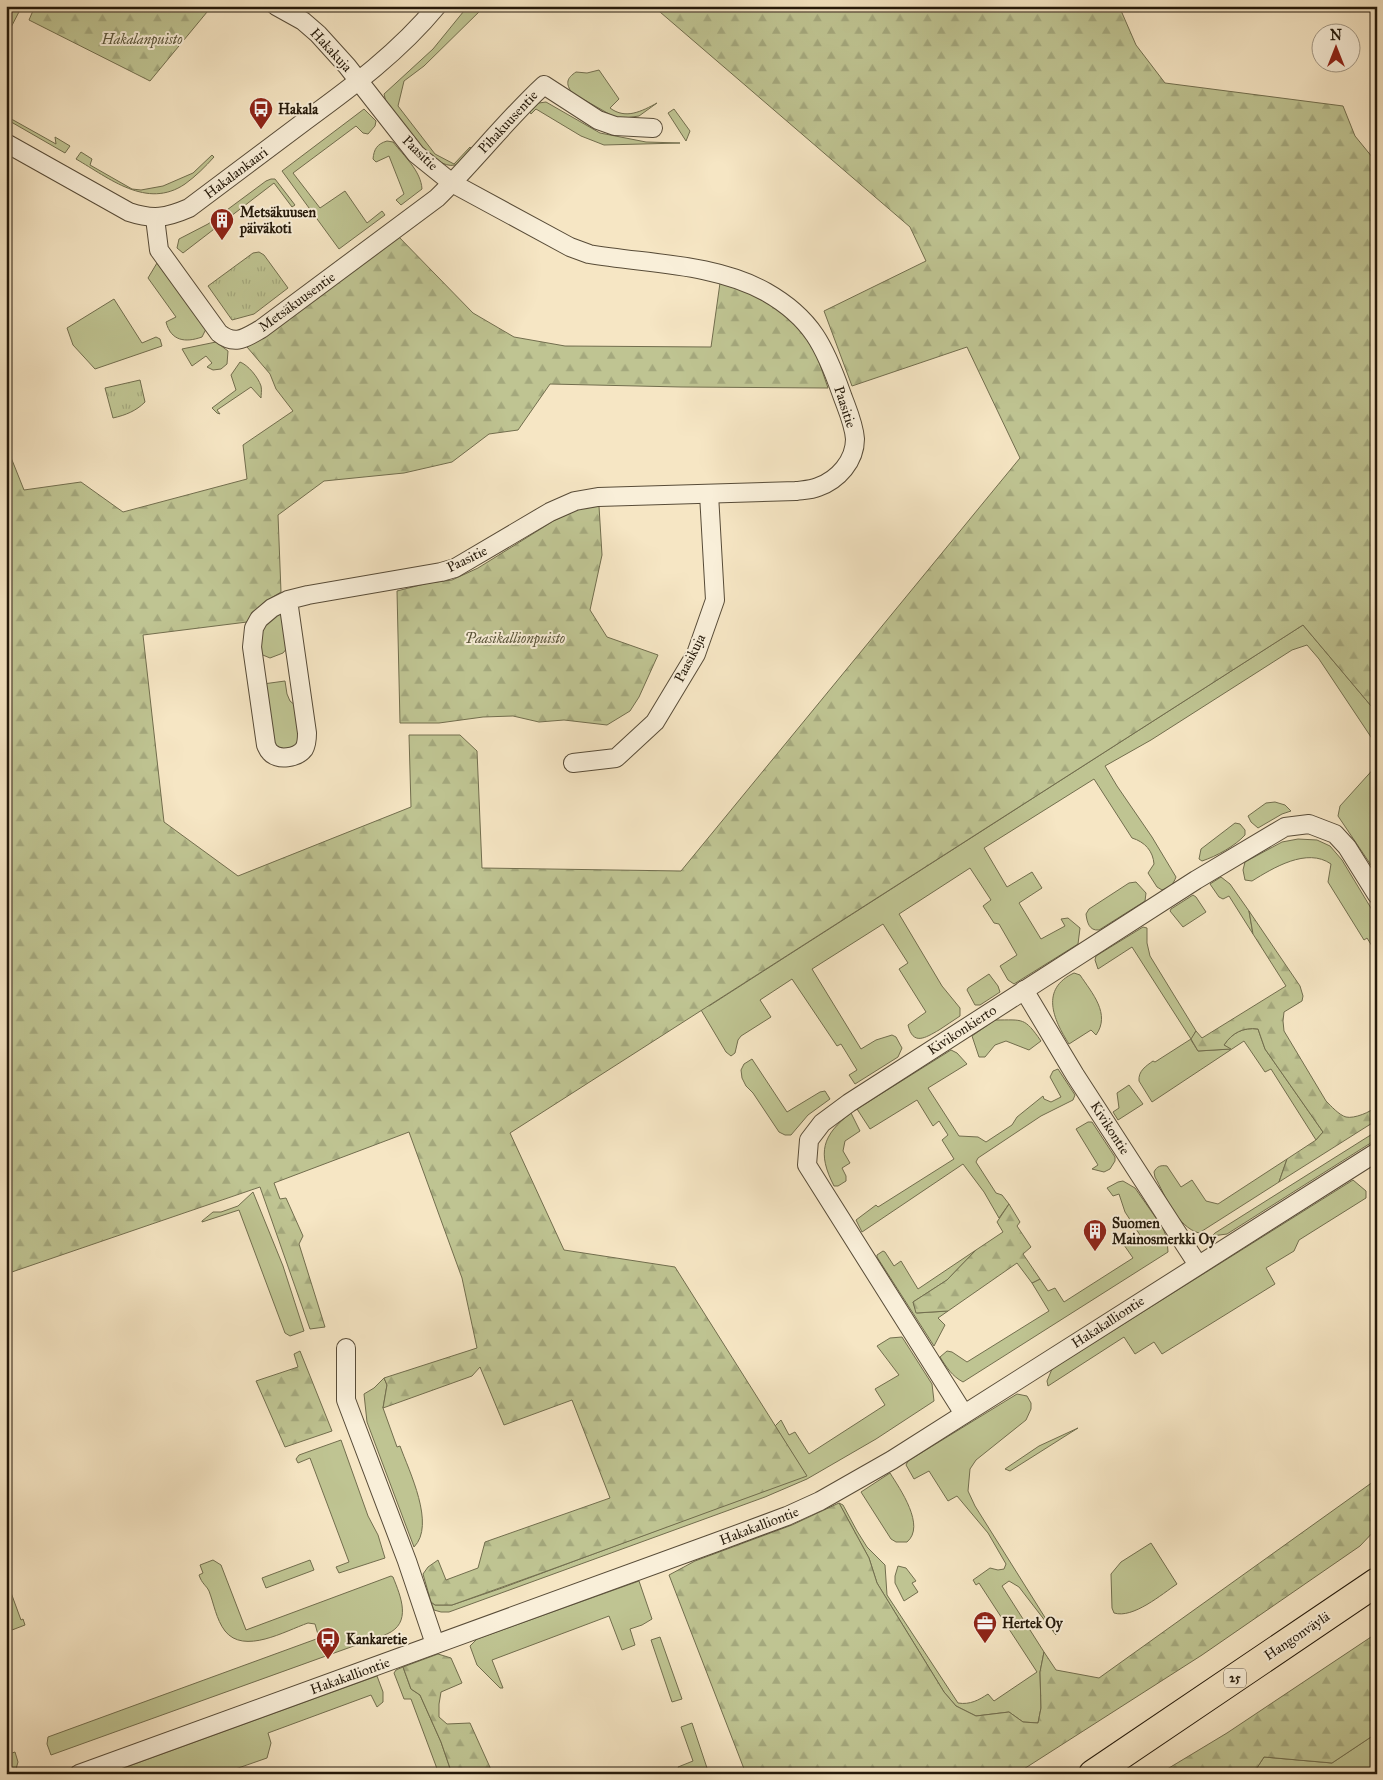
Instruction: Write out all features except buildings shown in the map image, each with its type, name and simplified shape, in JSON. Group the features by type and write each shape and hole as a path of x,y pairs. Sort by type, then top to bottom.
{"highway":[{"name":"Hangonväylä","path":"1093,1774 1377,1582"}],"street":[{"name":"Hakakuja","path":"276,6 303,22 318,34 359,81"},
{"name":"Hakalankaari","path":"6,143 129,212 142,217 155,218 172,215 189,208 359,81 390,56 418,29 437,6"},
{"name":"Paasitie","path":"288,600 307,732 304,749 296,755 279,757 270,753 266,745 252,647 254,628 260,619 272,608 288,600 455,568 550,512 575,501 598,497 796,491 817,488 829,483 838,475 848,464 853,454 855,439 852,425 832,368 815,334 791,308 765,292 736,278 705,270 588,254 570,248 452,183 416,154 359,81"},
{"name":"Pihakuusentie","path":"452,183 522,106 544,85 598,120 615,126 653,128"},
{"name":"Metsäkuusentie","path":"155,218 159,250 219,333 230,340 238,340 246,338 261,329 436,198 452,183"},
{"name":"Paasikuja","path":"573,763 616,758 654,722 696,654 715,600 709,494"},
{"name":"Kivikonkierto","path":"964,1414 807,1164 808,1140 822,1123 844,1107 1024,990 1226,862 1285,827 1309,824 1321,827 1335,834 1347,847 1377,895"},
{"name":"Kivikontie","path":"1024,990 1075,1075 1198,1264"},
{"name":"Hakakalliontie","path":"79,1774 788,1516 846,1488 892,1460 1377,1152"},
{"path":"346,1348 346,1400 408,1561 435,1644"}],"green space":[{"path":"13,6 22,6 6,37 6,20"},
{"name":"Hakalanpuisto","path":"35,6 212,6 150,81 29,20"},
{"path":"468,6 485,6 424,66 404,81 398,106 435,154 454,164 470,147 473,151 457,164 446,165 427,152 417,141 386,102 384,94 433,49"},
{"path":"653,6 1119,6 1136,45 1165,83 1343,106 1355,136 1377,163 1377,713 1303,625 510,1133 564,1250 675,1267 807,1476 452,1605 435,1605 431,1602 423,1574 428,1567 438,1560 446,1580 478,1568 485,1542 610,1498 572,1400 504,1425 480,1367 472,1376 383,1408 387,1385 384,1378 477,1348 462,1278 409,1132 274,1183 280,1199 286,1198 303,1236 299,1244 325,1327 310,1329 260,1187 6,1274 6,445 24,490 81,482 123,512 247,479 243,445 293,411 276,389 270,374 247,347 397,235 473,313 514,337 565,346 711,347 720,283 749,292 773,304 795,320 817,356 828,388 550,384 518,430 489,434 452,462 404,473 324,481 278,515 281,592 254,612 247,622 143,635 164,822 238,876 411,807 409,735 460,735 477,751 482,868 681,871 1020,458 967,347 852,386 824,311 926,261 910,227"},
{"path":"599,70 619,99 610,108 616,112 634,113 657,103 639,116 618,119 572,93 568,86 568,81 573,74 576,72 587,73"},
{"path":"546,102 600,133 646,142 680,143 604,145 581,136 536,109 531,114 529,111 539,103"},
{"path":"364,109 376,121 375,126 368,134 363,133 356,126 293,173 320,208 345,191 367,223 382,211 385,215 339,249 282,171"},
{"path":"674,109 690,131 686,141 668,113"},
{"path":"6,116 56,144 55,137 70,146 65,153 6,119"},
{"path":"387,141 393,142 407,158 421,182 422,189 401,205 396,200 404,194 389,156 376,162 373,159 377,147"},
{"path":"81,152 92,159 90,165 132,189 141,190 163,186 193,173 212,155 214,157 185,184 171,191 157,194 143,193 129,188 115,182 76,159"},
{"path":"271,179 275,179 295,205 292,207 274,183 183,253 177,248 179,239 208,224"},
{"path":"259,252 264,255 288,288 254,314 232,320 208,286 253,253"},
{"path":"157,263 206,329 202,337 184,340 175,337 171,333 166,322 176,317 148,278"},
{"path":"114,299 142,343 156,337 160,339 162,346 95,369 73,345 67,328"},
{"path":"216,342 228,351 227,364 221,369 213,370 207,367 212,363 206,356 192,366 182,349"},
{"path":"240,362 258,379 261,388 261,398 251,387 217,410 220,414 217,413 212,408 236,390 231,375"},
{"path":"140,380 145,402 122,416 113,418 105,388"},
{"name":"Paasikallionpuisto","path":"599,506 602,555 590,610 607,637 658,655 639,697 630,711 607,725 564,720 539,722 513,716 483,717 439,723 400,723 397,591 428,583 452,580 478,568 555,520 579,509"},
{"path":"278,612 283,615 288,647 283,653 270,658 258,653 259,630"},
{"path":"1303,625 1377,713 1377,746 1319,659 1307,645 1292,650 1151,740 1105,766 1176,877 1172,884 1162,890 1157,887 1148,873 1154,864 1150,851 1141,842 1132,838 1094,779 984,848 1007,887 1032,872 1042,888 1019,903 1041,939 1065,926 1061,919 1068,918 1080,928 1078,944 1014,984 1008,980 1000,966 1017,955 999,924 994,923 983,906 991,900 970,868 899,914 942,986 960,1008 960,1016 939,1030 929,1036 920,1038 916,1038 910,1032 908,1025 926,1012 899,969 908,963 883,924 812,969 861,1049 876,1040 892,1035 896,1037 902,1048 898,1057 855,1084 849,1075 857,1070 841,1044 837,1046 792,979 760,1000 771,1017 741,1036 735,1053 731,1056 726,1052 701,1010 682,987 709,1006"},
{"path":"285,681 290,701 296,706 299,735 299,741 292,749 275,748 263,684"},
{"path":"1377,765 1377,874 1338,816 1340,806"},
{"path":"1275,802 1285,805 1291,811 1258,828 1251,822 1248,816 1266,803"},
{"path":"1235,823 1240,824 1245,830 1245,835 1231,847 1220,853 1202,861 1199,859 1201,849"},
{"path":"1298,839 1317,840 1330,846 1342,860 1377,918 1377,954 1367,938 1364,940 1328,882 1331,864 1322,859 1301,858 1280,865 1252,881 1245,880 1243,870 1245,862 1282,842"},
{"path":"1221,877 1230,884 1249,911 1253,934 1229,896 1223,899 1219,897 1210,884"},
{"path":"1136,882 1146,893 1145,901 1099,930 1093,929 1088,923 1086,914 1089,909 1129,883"},
{"path":"1193,895 1206,912 1183,927 1170,911"},
{"path":"1249,911 1300,986 1303,996 1302,1001 1284,1012 1284,1031 1326,1101 1346,1117 1353,1117 1371,1111 1377,1106 1377,1120 1279,1182 1287,1159 1316,1140 1323,1132 1265,1049 1258,1029 1247,1029 1234,1034 1224,1045 1231,1049 1198,1051 1191,1039 1196,1031 1202,1038 1286,986 1253,934"},
{"path":"1143,927 1147,928 1147,943 1150,956 1196,1031 1191,1040 1198,1051 1230,1049 1224,1045 1234,1034 1247,1029 1258,1029 1265,1049 1323,1132 1316,1140 1271,1069 1265,1072 1244,1041 1152,1102 1139,1081 1141,1072 1153,1061 1155,1062 1191,1039 1132,947 1098,969 1095,960 1096,956"},
{"path":"1074,973 1080,975 1094,996 1102,1019 1096,1035 1091,1030 1069,1044 1058,1025 1053,1005 1053,996 1063,980"},
{"path":"989,974 1000,992 980,1005 975,1005 967,990"},
{"path":"995,1020 1018,1020 1023,1022 1031,1028 1041,1041 1029,1050 1006,1041 995,1045 985,1057 979,1057 972,1036"},
{"path":"951,1050 957,1053 967,1064 928,1088 959,1136 978,1137 986,1142 1012,1125 1017,1117 1043,1096 1044,1099 1051,1102 1061,1097 1050,1077 1053,1071 1058,1069 1075,1095 1073,1100 1041,1116 978,1158 976,1162 996,1193 1002,1195 1009,1204 999,1218 984,1192 963,1164 862,1232 856,1220 876,1205 878,1207 954,1159 942,1140 948,1135 939,1121 933,1126 917,1100 870,1129 857,1109"},
{"path":"752,1059 787,1112 820,1092 825,1091 830,1099 808,1115 791,1135 779,1132 742,1078 741,1070 744,1064"},
{"path":"1129,1085 1143,1104 1118,1120 1113,1112 1119,1108 1117,1093"},
{"path":"851,1113 860,1131 845,1141 843,1151 850,1163 842,1168 846,1181 838,1186 834,1186 825,1164 825,1145 834,1129"},
{"path":"1088,1122 1092,1122 1115,1157 1115,1161 1110,1169 1104,1172 1092,1169 1098,1165 1076,1129"},
{"path":"1377,1131 1377,1139 1227,1234 1212,1236 1215,1233"},
{"path":"1287,1159 1279,1182 1199,1233 1191,1230 1172,1210 1154,1172 1159,1166 1167,1166 1181,1187 1192,1180 1206,1201 1218,1204"},
{"path":"1353,1180 1366,1191 1366,1198 1299,1240 1294,1251 1266,1268 1275,1284 1162,1354 1154,1342 1135,1354 1124,1337 1048,1386 1047,1381 1052,1369"},
{"path":"1123,1181 1135,1188 1163,1228 1167,1239 1168,1252 963,1382 956,1377 940,1357 947,1351 952,1352 967,1362 1049,1311 1032,1283 1040,1279 1048,1291 1055,1288 1064,1302 1133,1258 1124,1245 1140,1235 1125,1212 1119,1194 1113,1196 1107,1188"},
{"path":"253,1192 283,1266 304,1331 290,1336 285,1333 239,1210 202,1222 213,1212 221,1212 238,1206"},
{"path":"1009,1204 1020,1222 1017,1226 1031,1247 1023,1254 1040,1279 1032,1283 1017,1263 948,1311 916,1313 913,1302 947,1280 976,1250 1003,1232 997,1222"},
{"path":"976,1250 947,1280 913,1302 917,1313 948,1311 938,1318 945,1325 934,1346 877,1255 883,1251 885,1252 894,1266 901,1261 918,1289"},
{"path":"902,1337 932,1384 934,1401 876,1439 807,1479 765,1497 449,1612 434,1610 431,1602 435,1605 452,1605 806,1475 775,1426 781,1420 789,1435 795,1432 809,1454 885,1405 875,1389 899,1375 877,1346 890,1338"},
{"path":"300,1351 332,1431 285,1447 256,1381 298,1367 294,1354"},
{"path":"384,1378 387,1385 383,1408 397,1447 400,1446 409,1469 422,1512 420,1537 414,1547 367,1422 364,1394 374,1388"},
{"path":"1017,1394 1027,1396 1031,1403 1031,1409 1026,1420 976,1460 970,1469 968,1491 975,1506 1056,1635 1019,1587 1009,1581 1002,1586 1044,1652 1040,1672 1041,1708 1038,1723 1023,1722 1009,1712 976,1716 956,1706 944,1692 877,1583 869,1558 839,1503 843,1505 867,1547 885,1565 887,1595 958,1703 974,1702 988,1694 994,1701 1037,1672 979,1583 976,1585 973,1580 990,1568 1004,1569 1006,1564 988,1533 957,1496 948,1501 929,1471 914,1479 906,1465 908,1461"},
{"path":"1078,1428 1010,1471 1005,1469 1039,1446"},
{"path":"341,1440 385,1558 339,1573 336,1567 349,1562 310,1458 298,1463 296,1459 299,1455"},
{"path":"890,1473 905,1498 913,1517 914,1527 912,1535 907,1542 896,1542 891,1539 861,1492"},
{"path":"1377,1479 1377,1528 1360,1546 1202,1655 1016,1774 746,1774 669,1575 695,1561 792,1525 839,1503 869,1558 877,1583 944,1692 956,1706 976,1716 1009,1712 1023,1722 1038,1723 1041,1708 1040,1672 1044,1652 1056,1670 1099,1678"},
{"path":"1151,1543 1177,1584 1138,1609 1122,1614 1114,1613 1112,1608 1111,1574 1121,1562"},
{"path":"213,1560 221,1565 246,1630 391,1576 401,1601 402,1616 400,1623 387,1634 51,1755 47,1744 48,1737 319,1638 315,1624 308,1623 265,1639 243,1641 233,1638 222,1626 209,1591 199,1575 203,1573 200,1565"},
{"path":"310,1560 314,1570 266,1588 262,1578"},
{"path":"898,1566 906,1568 916,1581 912,1583 918,1592 904,1601 895,1583"},
{"path":"6,1579 21,1620 23,1619 25,1625 12,1630 6,1614"},
{"path":"639,1581 652,1619 630,1629 635,1645 622,1650 609,1616 492,1660 503,1688 500,1688 477,1665 470,1646 477,1639"},
{"path":"1377,1633 1377,1733 1332,1763 1264,1757 1253,1774 1159,1774 1227,1733"},
{"path":"660,1637 682,1699 672,1702 651,1640"},
{"path":"438,1654 451,1658 462,1683 441,1692 439,1717 447,1724 470,1723 493,1774 452,1774 441,1742 420,1695 411,1689 403,1667"},
{"path":"403,1667 411,1689 420,1695 441,1742 452,1774 439,1774 411,1699 404,1699 394,1673"},
{"path":"377,1676 383,1692 383,1702 377,1707 371,1695 268,1733 271,1743 267,1758 221,1774 107,1774"},
{"path":"692,1723 709,1774 681,1774 678,1767 693,1761 681,1727"},
{"path":"1377,1733 1377,1774 1253,1774 1264,1757 1332,1763"},
{"path":"15,1752 18,1762 16,1769 6,1772 6,1755"}],"place":[{"name":"Hakala","path":"261,130"},
{"name":"Metsäkuusen päiväkoti","path":"222,241"},
{"name":"Suomen Mainosmerkki Oy","path":"1095,1252"},
{"name":"Hertek Oy","path":"985,1644"},
{"name":"Kankaretie","path":"328,1660"}]}
